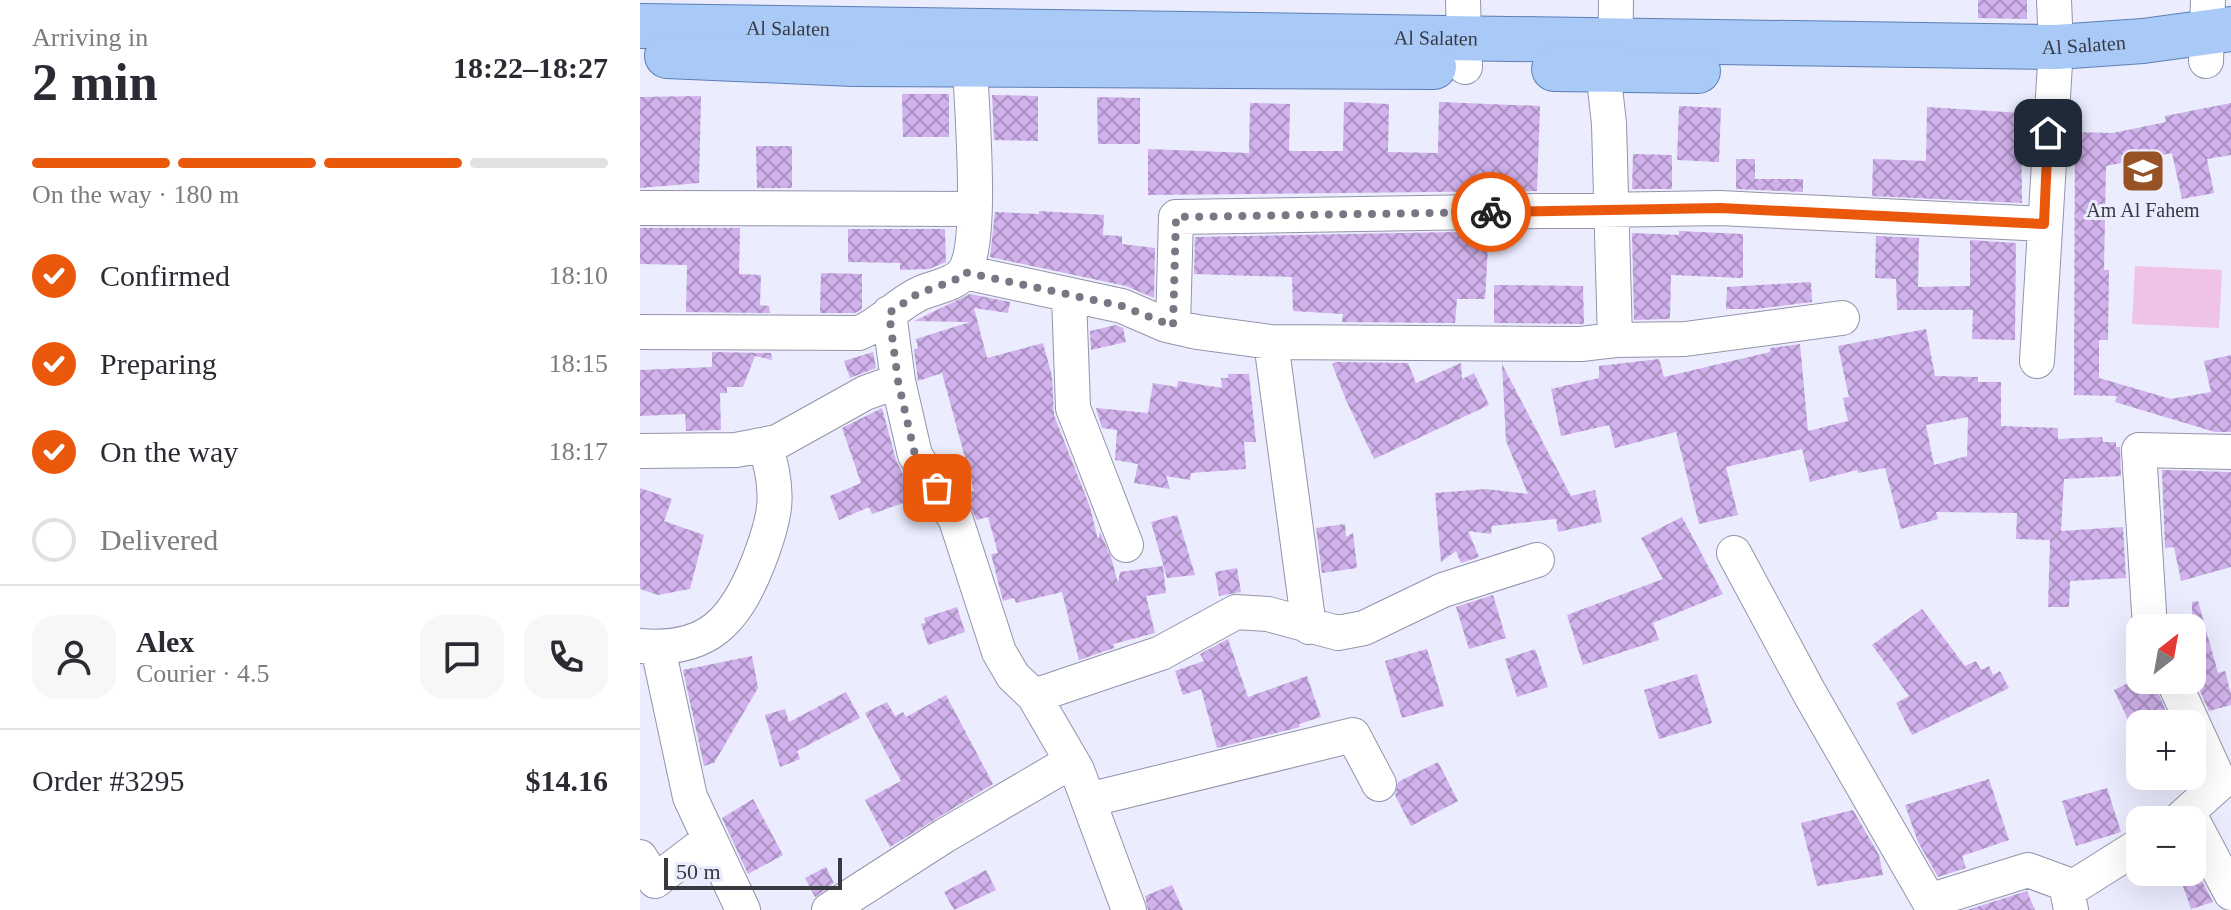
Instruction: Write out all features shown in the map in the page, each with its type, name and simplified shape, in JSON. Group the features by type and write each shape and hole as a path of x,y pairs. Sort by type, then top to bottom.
{"main road":[{"name":"Al Salaten","path":"640,26 853,31 1464,35 1612,45 2054,60 2132,70 2217,36"},
{"name":"Al Salaten","path":"640,55 853,31 970,63 1464,35"}],"street":[{"path":"2037,361 2054,60 2054,0"},
{"path":"1612,45 1615,340"},
{"path":"640,332 662,329 842,335 875,326 917,294 955,280 964,272 973,241 970,63"},
{"path":"640,208 974,209"},
{"path":"1173,326 1176,217 1720,208 2044,224"},
{"path":"964,272 1122,306 1173,326 1271,342 1535,346 1685,339 1842,318"},
{"path":"1069,296 1073,408 1126,545"},
{"path":"889,313 898,381 915,455 956,520 999,652 1013,676 1034,696 1072,761 1129,910"},
{"path":"1271,342 1309,627"},
{"path":"640,451 736,450 765,445 808,426 865,393 898,381"},
{"path":"743,910 690,797 649,647 697,640 722,625 742,603 773,523 777,495 765,445"},
{"path":"2149,614 2139,450 2231,452"},
{"path":"1734,553 1810,694 1929,901 2028,870 2066,884 2069,900 2126,856"},
{"path":"1034,696 1161,653 1236,612 1268,614 1338,633 1364,628 1443,590 1537,560"},
{"path":"2179,694 2220,783 2196,806"},
{"path":"1088,800 1353,735 1379,784"},
{"path":"829,910 944,836 1072,761"},
{"path":"640,857 655,881 709,840"},
{"path":"2206,853 2231,893"}],"shaded area":[{"path":"2135,266 2222,270 2219,328 2132,324"}],"building":[{"path":"1978,0 2027,0 2027,19 1978,18"},
{"path":"902,94 949,94 949,137 903,137"},
{"path":"992,95 1038,96 1038,141 994,140"},
{"path":"701,96 699,183 640,188 640,97"},
{"path":"1097,97 1140,98 1140,144 1098,144"},
{"path":"1344,102 1389,104 1388,152 1438,153 1439,102 1540,106 1537,191 1148,195 1148,149 1249,153 1250,103 1290,104 1289,151 1343,151"},
{"path":"2231,103 2231,155 2207,159 2214,193 2182,199 2172,153 2106,166 2104,270 2109,270 2108,340 2099,340 2099,378 2171,399 2211,392 2204,361 2231,355 2231,432 2215,432 2115,402 2117,396 2074,395 2075,132 2113,133 2166,122 2165,116"},
{"path":"1679,106 1721,108 1719,162 1677,160"},
{"path":"1927,107 2021,113 2022,203 1872,196 1873,159 1926,161"},
{"path":"756,146 792,146 792,188 757,188"},
{"path":"1633,154 1672,155 1672,189 1632,189"},
{"path":"1736,159 1755,159 1755,179 1803,179 1803,192 1736,189"},
{"path":"1039,211 1104,215 1103,235 1122,236 1122,244 1155,248 1154,298 1126,286 990,257 995,212 1039,214"},
{"path":"640,228 740,228 739,274 761,275 760,305 769,306 770,313 686,312 687,265 640,264"},
{"path":"848,229 945,229 946,262 929,269 900,270 900,263 848,262"},
{"path":"1679,231 1743,234 1743,278 1671,275 1670,319 1634,320 1632,233 1679,235"},
{"path":"1484,234 1483,247 1488,247 1485,299 1457,299 1455,323 1342,322 1343,314 1293,311 1292,277 1194,274 1195,237"},
{"path":"1876,236 1919,238 1918,287 1970,286 1970,240 2016,243 2015,340 1972,339 1973,310 1897,310 1896,279 1875,278"},
{"path":"821,273 862,274 862,309 855,313 820,313"},
{"path":"1811,282 1812,302 1756,309 1726,309 1727,287"},
{"path":"1494,285 1583,286 1584,324 1494,323"},
{"path":"970,294 1010,302 1008,313 974,308 987,358 1043,343 1052,376 1054,415 1090,507 1098,540 1100,532 1118,583 1120,572 1163,566 1166,593 1146,596 1155,633 1113,644 1114,648 1079,660 1062,592 1016,603 1014,598 1003,601 991,554 998,553 988,517 977,520 963,494 974,491 942,373 918,381 914,350 918,348 916,339 970,322 914,321"},
{"path":"1116,325 1123,328 1126,342 1091,350 1090,331"},
{"path":"1926,329 1935,376 1978,377 1978,382 2001,382 2001,426 2058,428 2058,439 2102,437 2103,442 2116,442 2116,447 2120,447 2121,476 2064,479 2061,531 2123,527 2126,578 2070,581 2069,607 2048,607 2050,540 2016,539 2017,513 1936,512 1938,519 1901,529 1885,468 1858,473 1857,470 1810,482 1802,449 1726,467 1738,515 1699,524 1676,432 1615,448 1609,425 1561,436 1551,389 1599,378 1599,366 1659,359 1664,377 1770,352 1770,348 1800,344 1808,431 1848,421 1843,398 1849,397 1838,346","holes":["1968,417 1967,456 1934,465 1926,425"]},
{"path":"712,352 771,353 772,360 755,356 743,387 727,387 727,393 720,393 721,430 686,431 685,414 640,416 640,370 712,367"},
{"path":"873,352 876,368 850,378 844,361"},
{"path":"1408,363 1416,383 1461,363 1462,379 1474,373 1489,405 1374,459 1346,400 1332,364"},
{"path":"1502,364 1571,496 1595,490 1602,522 1558,532 1556,519 1492,526 1491,534 1468,531 1479,557 1461,563 1456,551 1441,562 1435,493 1486,489 1528,494 1506,441"},
{"path":"1228,374 1249,374 1256,442 1244,442 1246,469 1191,473 1190,480 1166,476 1170,489 1134,483 1138,464 1115,460 1117,430 1102,428 1096,408 1148,413 1153,383 1177,387 1178,381 1222,388 1221,378 1228,378"},
{"path":"882,408 896,460 907,483 903,484 909,501 872,514 869,507 839,520 830,496 861,483 842,428"},
{"path":"2162,470 2231,472 2231,567 2181,581 2174,547 2165,548"},
{"path":"640,488 672,499 664,521 704,535 690,589 658,595 640,589"},
{"path":"1177,515 1195,575 1167,578 1151,522"},
{"path":"1682,517 1723,594 1653,623 1659,640 1583,665 1567,615 1663,579 1641,538"},
{"path":"1345,524 1346,537 1353,533 1357,568 1322,573 1316,528"},
{"path":"1237,568 1241,592 1219,596 1215,572"},
{"path":"1493,595 1506,638 1469,649 1456,607"},
{"path":"2198,601 2202,614 2192,614 2192,602"},
{"path":"957,607 965,632 928,645 921,624 926,623 924,618"},
{"path":"1922,609 1965,666 1976,661 1981,670 1989,666 1993,675 2000,671 2009,688 1912,735 1896,703 1909,696 1872,645"},
{"path":"2206,630 2218,673 2225,671 2231,694 2231,705 2209,711 2201,694 2206,694"},
{"path":"1228,639 1248,697 1307,676 1321,717 1299,724 1300,727 1217,748 1201,689 1183,695 1175,671 1204,661 1200,654"},
{"path":"1427,649 1444,706 1402,718 1385,661"},
{"path":"1535,649 1548,687 1517,697 1505,659"},
{"path":"752,656 758,688 714,763 704,766 683,670"},
{"path":"1697,674 1712,723 1659,739 1644,690"},
{"path":"2126,684 2126,694 2159,694 2165,710 2126,710 2126,716 2114,690"},
{"path":"846,692 860,718 797,751 800,759 780,767 765,715 785,709 789,722"},
{"path":"946,695 993,784 890,847 865,800 901,781 865,713 887,702 895,716 903,712 906,717"},
{"path":"1438,762 1458,801 1411,826 1395,795 1398,782"},
{"path":"1989,779 2009,840 1962,856 1966,868 1938,877 1918,842 1905,805"},
{"path":"2107,788 2121,832 2076,846 2062,801"},
{"path":"753,799 783,855 748,874 722,818"},
{"path":"1853,810 1879,855 1883,875 1817,886 1801,823"},
{"path":"826,867 834,883 815,897 805,878"},
{"path":"986,870 996,890 954,910 944,892"},
{"path":"1172,885 1183,910 1148,910 1145,896"},
{"path":"2183,886 2205,886 2213,902 2191,909"},
{"path":"2027,891 2035,910 1967,910"}],"way so far":[{"path":"937,488 915,455 904,414 889,313 917,294 955,280 964,272 1122,306 1173,326 1176,217 1491,212"}],"place":[{"name":"Am Al Fahem","path":"2143,171"}],"route":[{"path":"1491,212 1720,208 2044,224 2048,133"}]}
